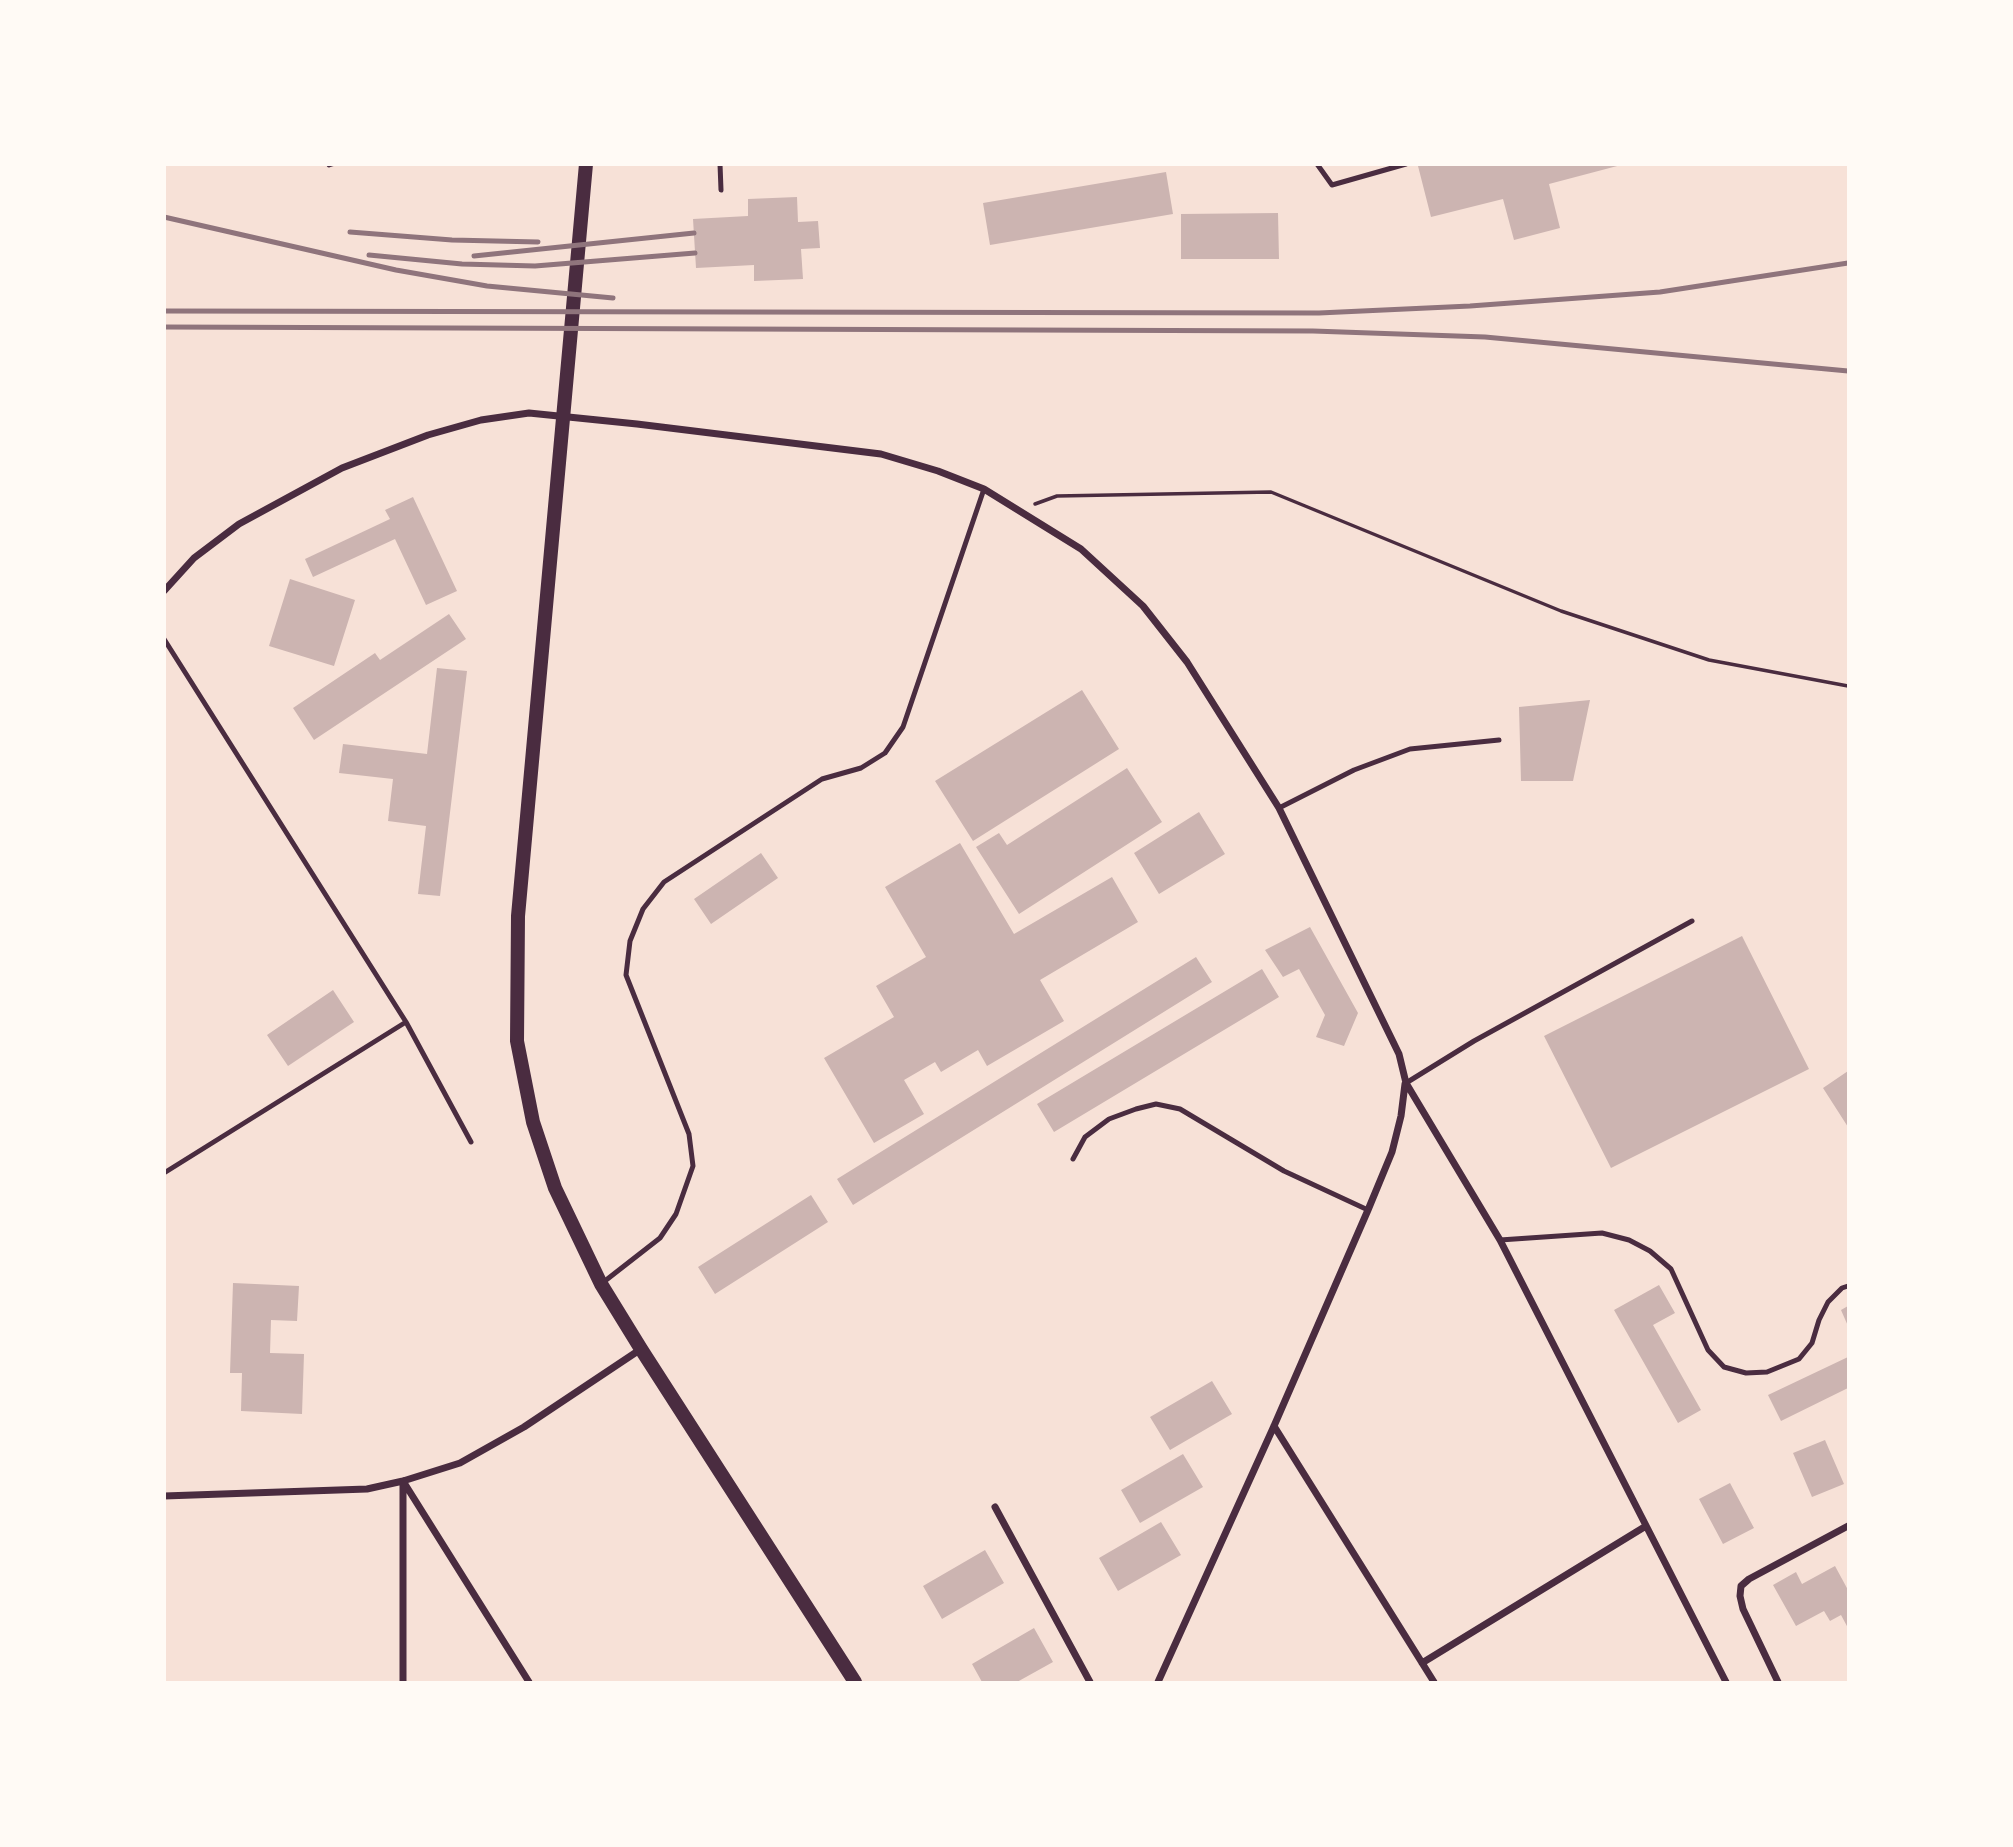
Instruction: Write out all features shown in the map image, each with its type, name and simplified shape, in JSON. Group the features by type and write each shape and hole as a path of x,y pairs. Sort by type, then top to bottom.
{"main road":[{"path":"586,164 518,916 517,1041 533,1122 555,1188 601,1284 855,1682"}],"street":[{"path":"164,591 194,558 239,524 342,468 454,427 529,413 881,454 938,471 984,489 1081,549 1143,606 1187,663 1279,808 1399,1054 1406,1083 1500,1240 1726,1682"},
{"path":"1159,1682 1274,1426 1392,1152 1406,1083"},
{"path":"164,1496 367,1489 403,1482 471,1457 524,1427 641,1349"},
{"path":"1274,1426 1434,1682"},
{"path":"403,1482 403,1682"},
{"path":"403,1482 529,1682"},
{"path":"995,1507 1090,1682"},
{"path":"1422,1664 1646,1526"},
{"path":"1778,1682 1743,1609 1741,1586 1749,1578 1849,1526"}],"lane":[{"path":"720,164 721,190"},
{"path":"1317,164 1332,185 1406,164"},
{"path":"601,1284 660,1238 676,1214 693,1166 689,1134 626,975 630,941 643,909 664,882 811,786 822,779 861,768 885,753 903,727 984,489"},
{"path":"164,639 406,1022 471,1142"},
{"path":"1279,808 1354,770 1410,749 1499,740"},
{"path":"1406,1083 1474,1041 1692,921"},
{"path":"164,1173 406,1022"},
{"path":"1073,1159 1085,1137 1109,1119 1156,1104 1180,1109 1284,1171 1368,1210"},
{"path":"1500,1240 1602,1233 1629,1240 1650,1251 1671,1269 1708,1350 1724,1367 1746,1373 1767,1372 1799,1359 1812,1343 1828,1302 1849,1286"}],"path":[{"path":"1018,510 1057,496 1271,492 1561,611 1709,660 1849,686"}],"building":[{"path":"1621,165 1549,184 1560,228 1514,240 1503,199 1431,217 1418,166"},
{"path":"1166,172 1173,214 990,245 983,203"},
{"path":"797,197 798,222 818,221 820,248 801,249 803,279 754,281 754,265 696,268 693,219 748,216 748,199"},
{"path":"1278,213 1279,259 1181,259 1181,214"},
{"path":"413,497 457,591 426,605 395,539 313,577 305,559 390,519 385,510"},
{"path":"290,579 355,600 334,666 269,646"},
{"path":"449,614 466,639 314,740 293,708 375,653 380,660"},
{"path":"437,668 467,671 440,896 418,894 426,826 388,821 393,779 339,773 343,744 427,754"},
{"path":"1082,690 1119,749 973,841 935,781"},
{"path":"1590,700 1573,781 1521,781 1519,707"},
{"path":"1127,768 1162,822 1019,914 976,847 999,833 1007,845"},
{"path":"1199,812 1225,854 1159,894 1134,853"},
{"path":"960,843 1014,934 1112,877 1138,922 1040,980 1064,1021 987,1066 978,1050 941,1072 935,1062 904,1080 924,1114 874,1143 824,1058 894,1017 876,986 926,957 885,887"},
{"path":"761,853 778,878 711,924 694,899"},
{"path":"1310,927 1358,1013 1344,1046 1316,1037 1325,1015 1299,969 1283,977 1265,950"},
{"path":"1742,936 1809,1069 1611,1168 1544,1036"},
{"path":"1196,957 1212,982 853,1205 837,1179"},
{"path":"1262,969 1279,997 1054,1132 1037,1104"},
{"path":"333,990 354,1022 288,1066 267,1035"},
{"path":"1848,1071 1848,1127 1823,1088"},
{"path":"811,1195 828,1222 715,1294 698,1267"},
{"path":"233,1283 299,1286 297,1321 271,1320 270,1353 304,1354 302,1414 241,1411 242,1373 230,1373"},
{"path":"1659,1285 1675,1313 1653,1325 1701,1410 1678,1423 1614,1310"},
{"path":"1848,1306 1848,1326 1841,1310"},
{"path":"1848,1357 1848,1388 1781,1421 1768,1395"},
{"path":"1212,1381 1232,1414 1170,1450 1150,1417"},
{"path":"1825,1440 1844,1484 1812,1497 1793,1453"},
{"path":"1183,1454 1203,1487 1140,1523 1121,1490"},
{"path":"1730,1483 1754,1528 1723,1544 1699,1499"},
{"path":"1161,1522 1181,1555 1118,1591 1099,1558"},
{"path":"985,1550 1004,1583 942,1619 923,1586"},
{"path":"1835,1566 1848,1590 1848,1628 1841,1615 1830,1621 1824,1611 1796,1626 1773,1585 1796,1572 1802,1584"},
{"path":"1034,1628 1053,1662 1017,1682 982,1682 972,1664"}],"railway":[{"path":"164,217 396,270 487,286 613,298"},
{"path":"350,232 452,240 538,242"},
{"path":"474,256 694,233"},
{"path":"369,255 462,264 535,266 695,253"},
{"path":"164,311 1319,313 1470,306 1660,292 1848,263"},
{"path":"164,327 1313,331 1485,337 1848,371"}]}
